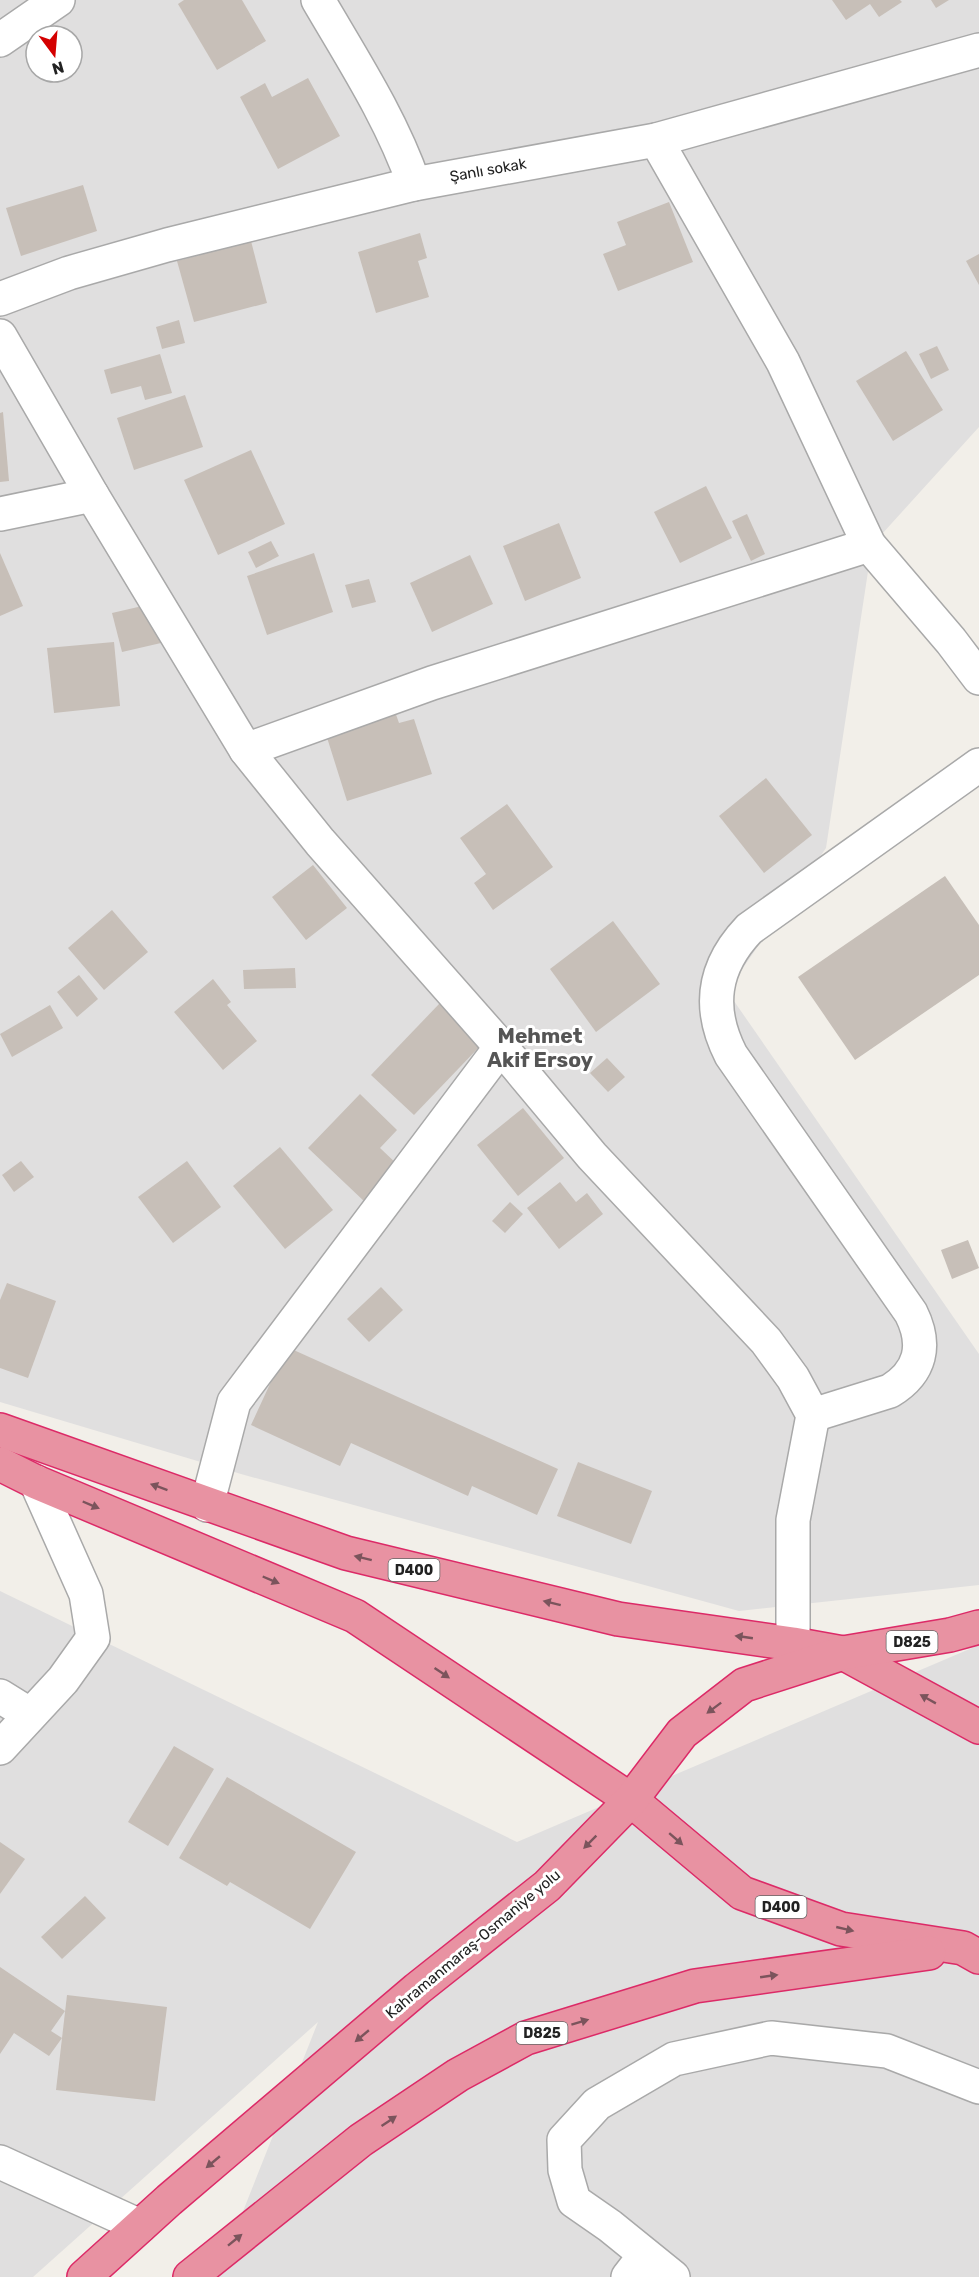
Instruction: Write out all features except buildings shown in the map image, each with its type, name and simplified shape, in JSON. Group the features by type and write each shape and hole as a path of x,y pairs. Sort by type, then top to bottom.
{"highway":[{"name":"D400","path":"0,1430 346,1553 607,1616 843,1653 979,1727"},
{"name":"D400","path":"0,1464 36,1482 355,1616 631,1800 742,1893 841,1929 974,1947"},
{"name":"Kahramanmaraş-Osmaniye yolu","path":"84,2277 140,2226 417,1989 547,1886 631,1800 682,1733 744,1685 843,1653 950,1635 979,1627"},
{"name":"D825","path":"190,2277 361,2140 458,2075 526,2038 695,1986 974,1947"}],"street":[{"path":"0,40 58,0"},
{"path":"318,0 381,109 401,149 414,184"},
{"name":"Şanlı sokak","path":"0,299 69,273 167,244 414,184 656,140 979,50"},
{"path":"656,140 783,362 869,545 951,640 979,678"},
{"path":"0,336 92,495 246,750 320,842 501,1047 592,1156 766,1341 793,1378 813,1415 792,1520 793,1644"},
{"path":"0,514 92,495"},
{"path":"246,750 432,683 869,545"},
{"path":"813,1415 890,1391 901,1385 916,1364 920,1338 911,1313 731,1054 718,1024 717,998 721,973 737,942 749,929 979,765"},
{"path":"207,1505 234,1402 501,1047"},
{"path":"0,1748 63,1680 93,1638 86,1594 36,1482"},
{"path":"0,1696 30,1714"},
{"path":"673,2277 637,2266 574,2201 565,2170 564,2140 597,2104 674,2060 771,2038 887,2051 979,2087"},
{"path":"0,2162 140,2226"}],"shaded area":[{"path":"0,0 979,0 979,427 872,545 826,848 727,991 979,1354 979,1585 739,1611 241,1474 0,1402"},
{"path":"0,1591 517,1842 979,1645 979,2277 217,2277 318,2022 33,2277 0,2277"}],"district":[{"name":"Mehmet Akif Ersoy","path":"540,1048"}]}
